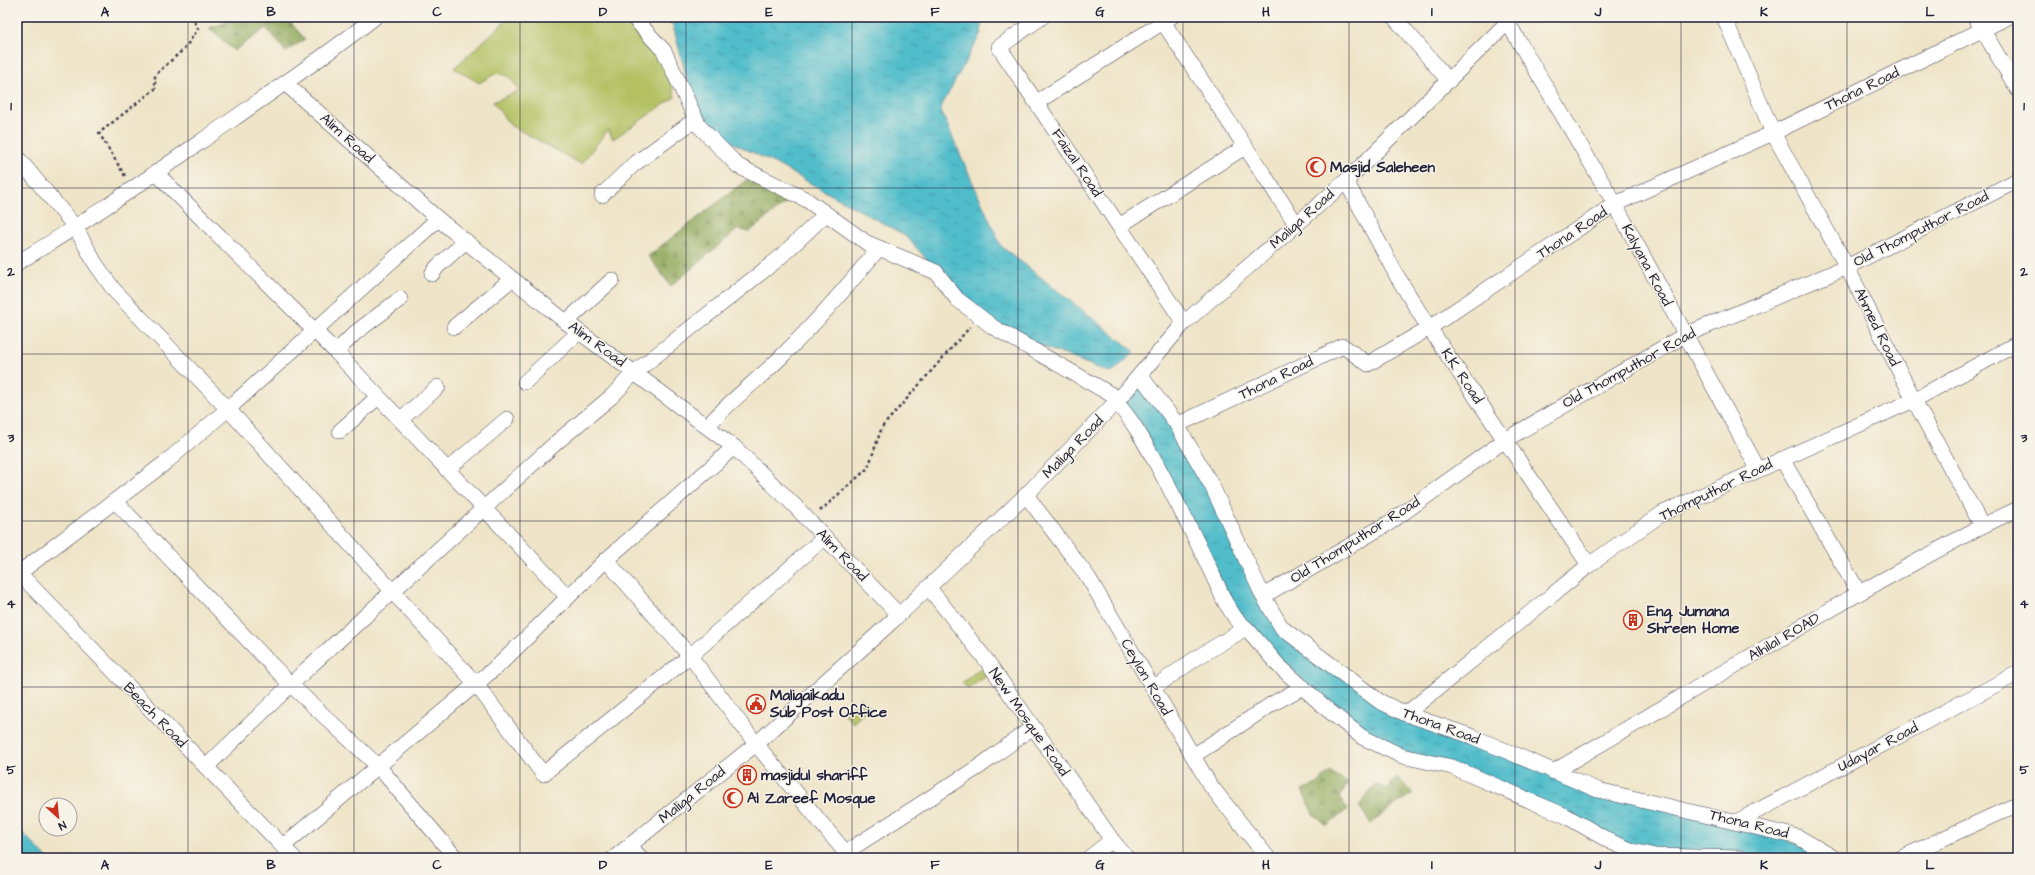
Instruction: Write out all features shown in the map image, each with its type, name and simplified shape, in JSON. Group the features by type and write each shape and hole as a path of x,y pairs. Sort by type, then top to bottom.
{"street":[{"path":"17,263 76,228 133,189 342,44 375,17"},
{"path":"633,17 664,51 699,126 738,166 807,200 867,243 936,272 957,299 993,327 1118,400 1143,438 1190,526 1225,602 1236,619 1246,628 1278,665 1328,710 1362,737 1402,756 1452,768 1566,816 1612,842 1633,851 1655,856 1742,858"},
{"name":"Faizal Road","path":"1042,17 999,47 1184,323"},
{"path":"1394,17 1449,81"},
{"name":"Ahmed Road","path":"1724,17 1773,133 1847,267 1914,400 1982,526"},
{"name":"Thona Road","path":"1177,426 1343,346 1368,364 1429,328 1615,204 1773,133 1978,23 2008,17"},
{"path":"1037,102 1167,20 1245,147 1297,225"},
{"name":"Maliga Road","path":"614,858 756,744 929,588 1026,495 1118,400 1184,323 1346,181 1511,20"},
{"name":"Kalyana Road","path":"1511,20 1615,204 1758,469"},
{"path":"1978,23 2018,90"},
{"name":"Alim Road","path":"285,83 438,219 512,279 566,322 708,426 734,447 825,537 899,615"},
{"path":"602,195 633,165 696,119"},
{"path":"1119,226 1245,147"},
{"path":"17,157 76,228 95,263 114,290 228,409 476,684 543,774 690,656 825,537"},
{"path":"156,173 336,352 568,597"},
{"name":"Old Thomputhor Road","path":"1263,596 1389,523 1505,440 1685,335 1847,267 2018,180"},
{"name":"K.K. Road","path":"1346,181 1397,276 1429,328 1589,565"},
{"path":"206,767 291,685 392,592 558,441 611,397 635,372 777,260 826,214"},
{"path":"18,572 165,463 228,409 438,219"},
{"path":"432,274 437,267 466,241"},
{"path":"708,426 722,409 778,360 823,314 879,248"},
{"path":"454,327 512,279"},
{"path":"566,322 612,280"},
{"path":"336,352 355,333 400,299"},
{"path":"525,382 580,332"},
{"name":"Thomputhor Road","path":"1406,714 1589,565 1663,513 1782,458 1914,400 2018,343"},
{"name":"Thona Road","path":"1140,375 1177,426 1212,486 1263,596 1284,630 1379,701 1406,714 1471,736 1598,790 1738,821 1798,837 1834,858"},
{"path":"400,419 438,387"},
{"path":"340,431 378,397"},
{"path":"447,470 507,419"},
{"path":"283,846 502,662 606,560 734,447"},
{"path":"1782,458 1859,593"},
{"name":"Ceylon Road","path":"1026,495 1088,577 1210,785 1268,858"},
{"path":"115,501 291,685 378,766 456,858"},
{"name":"Alhilal ROAD","path":"1553,772 1859,593 1982,526 2018,509"},
{"path":"606,560 690,656 756,744 848,855 980,766 1033,727"},
{"name":"Beach Road","path":"18,572 294,858"},
{"name":"New Mosque Road","path":"929,588 987,661 1112,840 1127,858"},
{"path":"1153,688 1198,657 1246,628"},
{"name":"Udayar Road","path":"1738,821 2018,673"},
{"path":"1193,756 1272,704 1303,687"},
{"path":"1901,858 2018,804"},
{"path":"1089,858 1112,840"},
{"path":"630,845 640,858"}],"path":[{"path":"133,189 99,134 155,89 155,75 186,48 198,29 192,17"},
{"path":"809,521 868,468 882,427 980,316"}],"green space":[{"path":"243,17 295,17 289,21 305,39 286,52 266,28 234,51 209,28"},
{"path":"510,17 628,17 664,51 675,97 613,139 608,130 581,164 510,125 493,102 520,90 509,77 497,73 479,83 454,68"},
{"path":"749,178 787,202 749,232 738,229 671,286 648,256"},
{"path":"982,667 988,675 968,689 962,683"},
{"path":"861,698 870,707 853,723 844,713"},
{"path":"1330,772 1348,783 1339,798 1348,809 1327,826 1313,814 1302,790 1317,784"},
{"path":"1397,777 1413,793 1389,809 1371,824 1359,806 1376,784 1387,789"}],"water":[{"path":"663,17 982,17 981,33 940,109 1001,246 1135,352 1111,373 993,327 952,288 906,236 774,163 699,126 673,25"},
{"path":"1140,375 1177,425 1284,630 1381,702 1560,775 1740,822 1834,858 1655,856 1363,735 1249,631 1119,402"},
{"path":"17,827 47,858 17,858"}],"place":[{"name":"Masjid Saleheen","path":"1316,167"},
{"name":"Eng. Jumana Shreen Home","path":"1633,620"},
{"name":"Maligaikadu Sub Post Office","path":"756,704"},
{"name":"masjidul shariff","path":"747,775"},
{"name":"Al Zareef Mosque","path":"733,798"}]}
